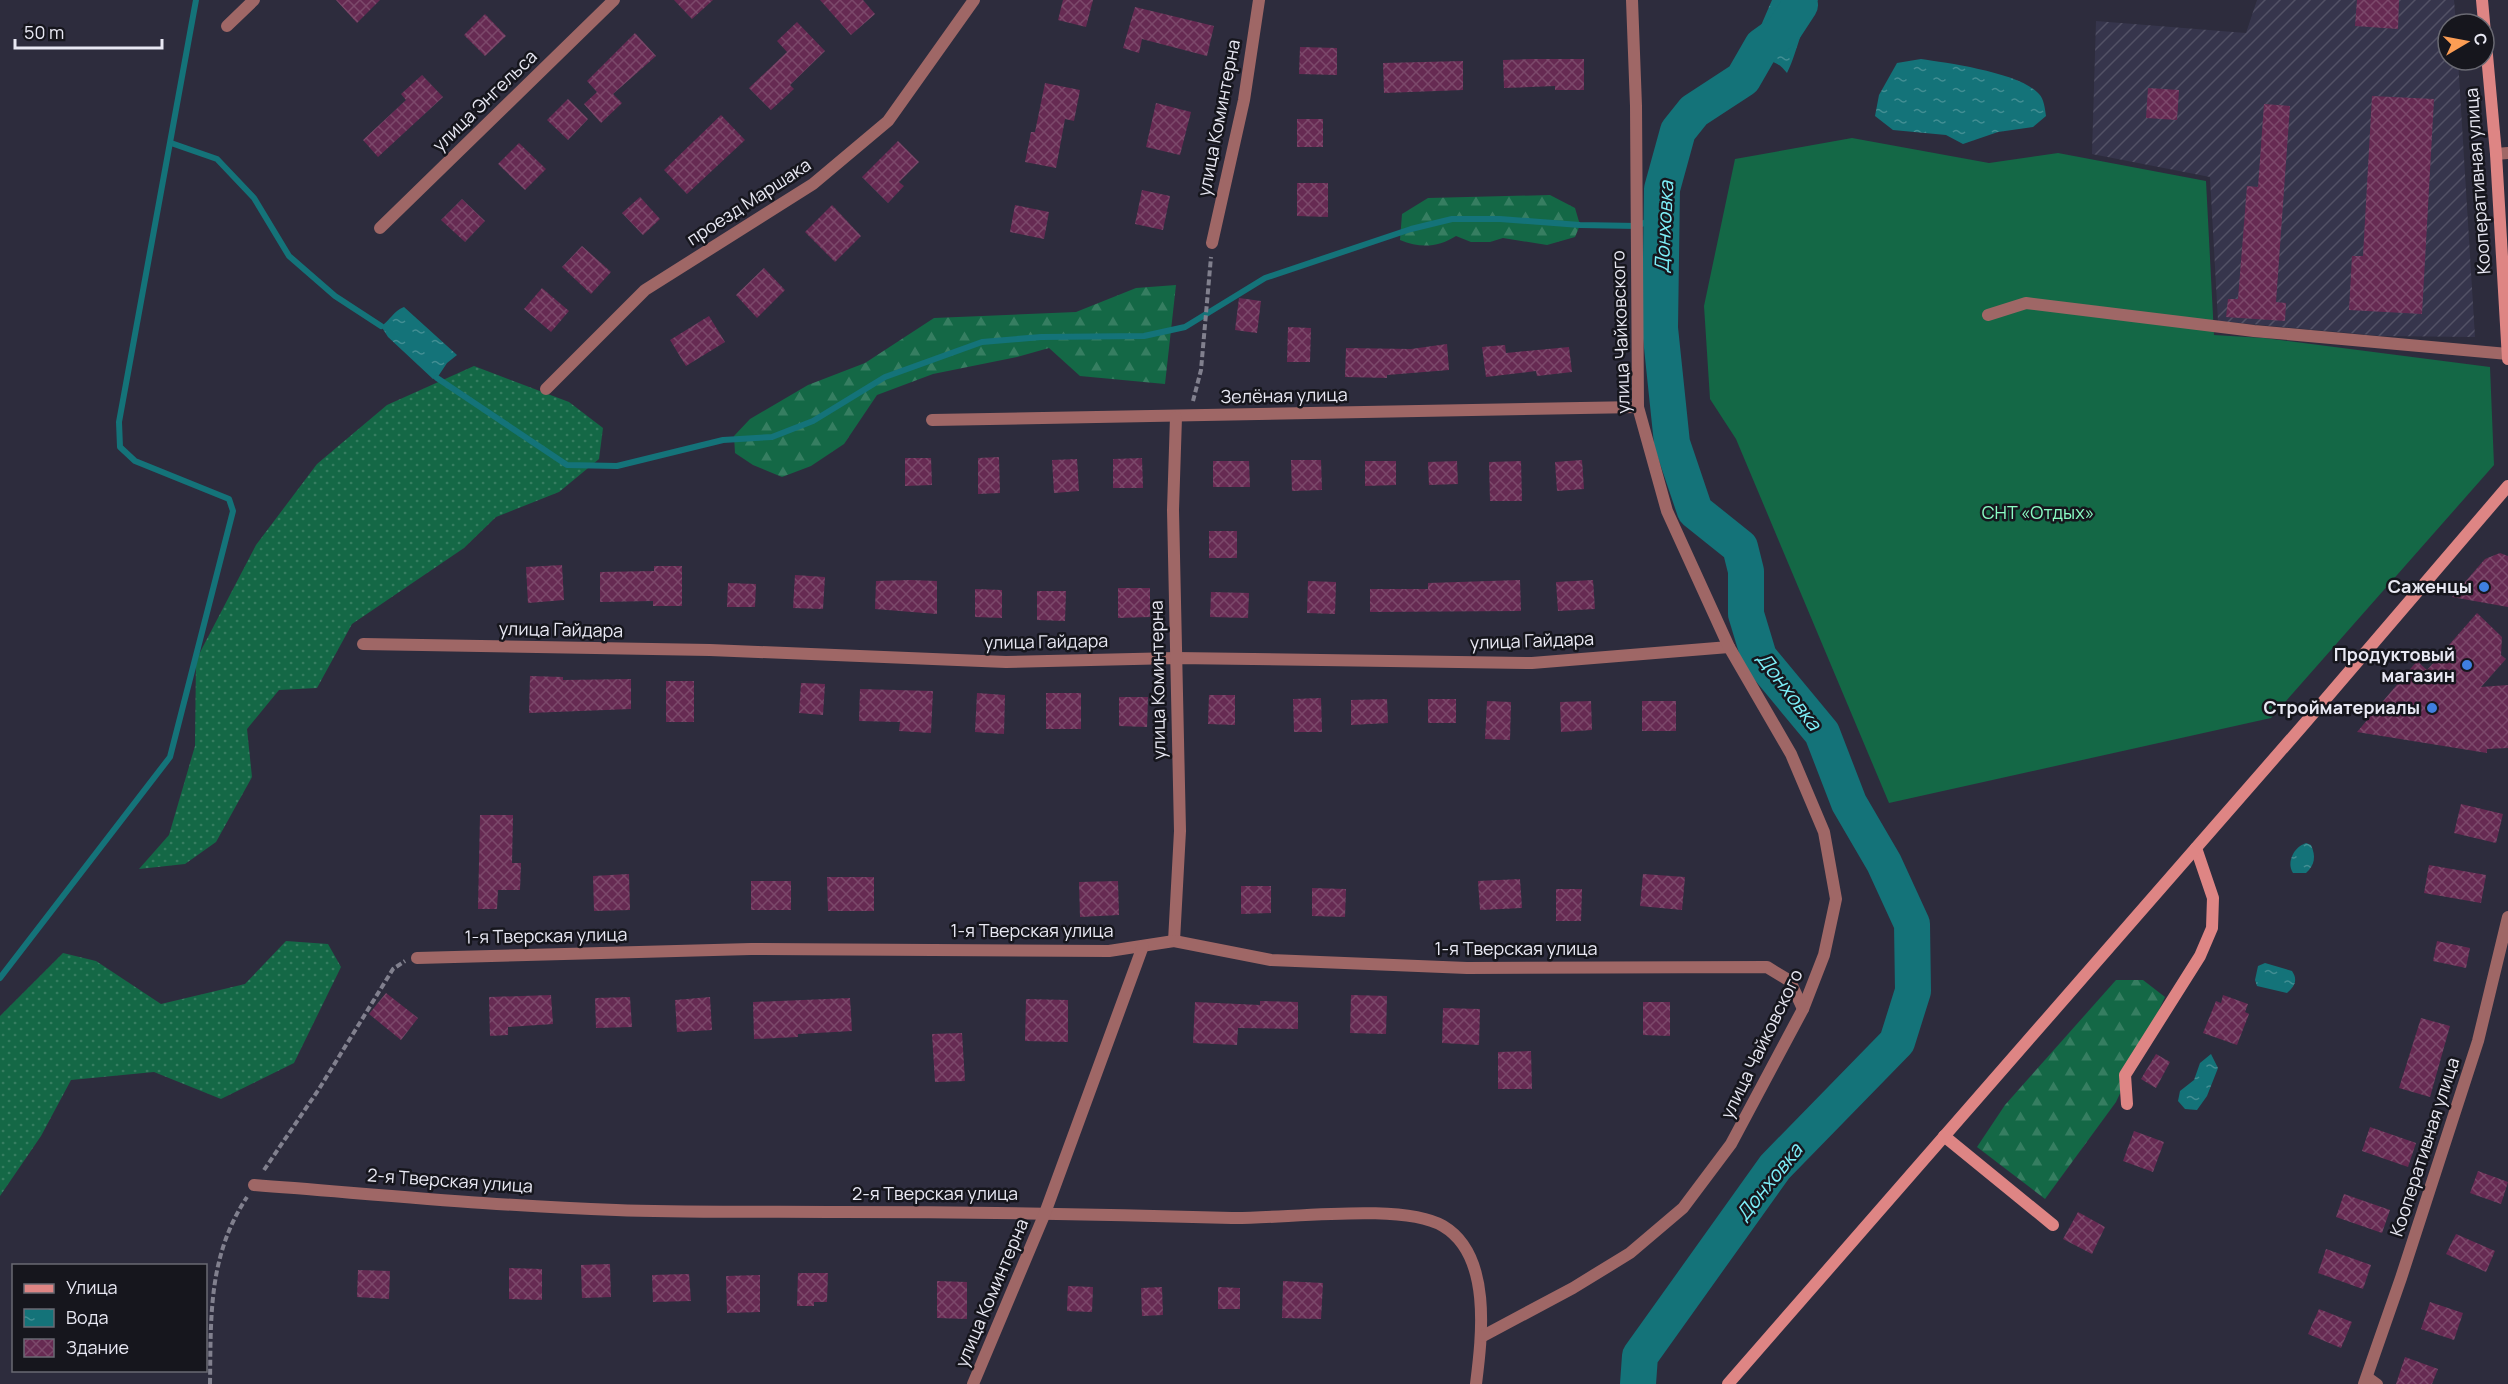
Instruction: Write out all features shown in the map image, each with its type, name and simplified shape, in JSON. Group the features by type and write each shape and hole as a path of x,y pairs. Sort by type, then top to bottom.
{"street":[{"path":"226,26 254,0"},
{"name":"улица Энгельса","path":"380,228 614,0"},
{"name":"проезд Маршака","path":"546,388 645,290 813,184 888,121 974,0"},
{"name":"улица Коминтерна","path":"1212,243 1244,100 1259,0"},
{"name":"улица Чайковского","path":"1483,1336 1573,1288 1630,1253 1683,1208 1731,1144 1803,1009 1824,955 1836,899 1824,832 1791,754 1729,647 1667,511 1638,407 1636,106 1632,0"},
{"name":"Кооперативная улица","path":"2482,0 2502,153 2508,357"},
{"path":"1988,315 2026,303 2254,331 2508,357"},
{"name":"Зелёная улица","path":"932,420 1638,407"},
{"name":"улица Коминтерна","path":"1174,941 1180,831 1173,510 1176,417"},
{"path":"1728,1384 2196,848 2508,486"},
{"name":"улица Гайдара","path":"363,644 710,650 1006,662 1176,658 1532,663 1729,647"},
{"path":"2127,1104 2125,1075 2200,956 2212,928 2213,898 2196,848"},
{"name":"Кооперативная улица","path":"2365,1380 2401,1278 2478,1041 2508,917"},
{"name":"1-я Тверская улица","path":"417,958 751,949 1109,951 1174,941 1271,960 1467,968 1767,967 1790,981 1803,1009"},
{"name":"улица Коминтерна","path":"973,1384 1045,1213 1143,946"},
{"path":"1944,1136 2053,1225"},
{"name":"2-я Тверская улица","path":"254,1185 616,1210 1045,1213 1247,1218 1364,1214 1419,1216 1444,1226 1456,1237 1475,1266 1483,1336 1476,1384"}],"lane":[{"path":"2365,1380 2378,1384"}],"path":[{"path":"1189,416 1201,370 1212,243"},
{"path":"210,1384 212,1288 232,1219 320,1089 393,969 402,962 417,958"}],"shaded area":[{"path":"2257,0 2454,0 2455,12 2436,12 2436,72 2459,72 2475,337 2381,336 2218,321 2210,177 2092,154 2096,21 2246,33"}],"green space":[{"name":"СНТ «Отдых»","path":"1852,138 1989,163 2058,153 2206,181 2214,335 2264,338 2490,367 2494,465 2271,718 1889,803 1736,439 1710,399 1704,306 1735,159"},
{"path":"1550,195 1575,208 1580,225 1575,237 1547,245 1503,238 1490,242 1471,242 1456,236 1442,243 1428,246 1400,240 1402,214 1428,198"},
{"path":"1176,285 1165,384 1080,376 1049,348 933,374 877,395 844,444 811,466 782,477 753,465 735,453 734,436 750,419 808,385 865,363 934,318 1076,312 1136,288"},
{"path":"474,366 569,402 603,428 599,459 559,492 496,517 464,548 352,624 317,688 279,690 247,729 252,777 216,842 185,864 139,869 169,835 195,746 196,660 256,545 317,464 387,405"},
{"path":"286,941 328,944 341,967 294,1063 221,1099 154,1072 71,1080 41,1136 0,1196 0,1016 63,953 96,961 161,1004 245,984"},
{"path":"2116,980 2143,980 2165,997 2116,1102 2045,1199 1977,1147 2005,1105"}],"water":[{"path":"1772,0 1818,0 1804,26 1787,73 1772,62 1753,63 1750,51"},
{"path":"1921,59 1984,70 2017,80 2039,94 2046,116 2033,127 1998,132 1963,144 1946,135 1893,130 1875,116 1879,95 1897,63"},
{"path":"404,307 457,355 447,363 437,378 433,379 388,337 381,326"},
{"path":"2306,843 2313,849 2313,864 2306,873 2293,873 2290,864 2292,855"},
{"path":"2265,963 2292,971 2295,983 2287,993 2257,986 2255,980 2258,966"},
{"path":"2211,1054 2218,1068 2207,1096 2197,1110 2185,1109 2178,1101 2180,1091 2194,1080 2200,1063"}],"building":[{"path":"336,0 380,0 357,23"},
{"path":"674,0 713,0 692,19"},
{"path":"820,0 863,0 875,14 851,35"},
{"path":"1063,0 1093,0 1086,27 1058,20"},
{"path":"2357,0 2399,0 2398,29 2355,26"},
{"path":"1135,7 1214,26 1207,56 1142,39 1139,53 1123,48"},
{"path":"485,14 506,36 485,56 464,35"},
{"path":"797,22 825,51 790,85 794,89 771,110 749,88 787,52 777,41"},
{"path":"635,33 656,56 613,94 622,103 601,123 584,104 597,92 587,81"},
{"path":"1300,47 1337,48 1337,75 1299,74"},
{"path":"1584,59 1584,90 1555,90 1555,86 1504,88 1503,60"},
{"path":"1463,61 1463,90 1384,93 1383,63"},
{"path":"422,75 443,97 378,157 363,140 406,100 401,94"},
{"path":"1045,83 1080,90 1074,121 1065,119 1056,168 1025,162 1031,132 1035,132"},
{"path":"2148,88 2179,90 2177,120 2146,118"},
{"path":"2372,96 2434,99 2422,314 2349,310 2352,256 2363,256"},
{"path":"568,99 588,119 568,140 547,120"},
{"path":"1156,103 1191,112 1180,155 1146,147"},
{"path":"2264,104 2290,106 2276,302 2286,303 2285,321 2226,317 2228,299 2238,299 2247,186 2258,187"},
{"path":"721,115 745,140 687,194 664,170"},
{"path":"1297,119 1323,119 1323,147 1297,147"},
{"path":"898,141 919,162 899,182 904,186 888,203 862,177"},
{"path":"519,143 546,169 525,190 498,164"},
{"path":"1297,183 1328,183 1328,217 1297,216"},
{"path":"1142,190 1170,196 1163,230 1135,224"},
{"path":"640,197 660,219 643,235 622,213"},
{"path":"462,199 485,221 465,242 441,220"},
{"path":"832,205 861,236 835,262 805,232"},
{"path":"1015,205 1049,212 1044,239 1010,232"},
{"path":"582,246 611,272 591,294 562,267"},
{"path":"764,268 785,290 757,318 736,295"},
{"path":"542,288 569,311 551,332 524,309"},
{"path":"1239,298 1261,301 1257,333 1235,330"},
{"path":"709,316 725,342 686,366 670,340"},
{"path":"1288,327 1311,328 1310,362 1287,362"},
{"path":"1447,344 1449,370 1387,375 1387,378 1345,377 1346,348 1411,349"},
{"path":"1505,345 1506,353 1569,347 1572,372 1537,376 1536,371 1486,377 1482,347"},
{"path":"999,457 1000,493 978,494 978,458"},
{"path":"905,458 931,458 932,485 905,486"},
{"path":"1142,458 1143,488 1113,488 1113,459"},
{"path":"1077,459 1079,491 1054,493 1052,460"},
{"path":"1291,460 1321,460 1322,490 1292,491"},
{"path":"1582,460 1584,489 1557,491 1555,462"},
{"path":"1213,461 1249,461 1250,487 1213,487"},
{"path":"1365,461 1396,461 1396,485 1365,486"},
{"path":"1457,461 1458,484 1429,485 1428,462"},
{"path":"1521,461 1522,501 1490,501 1489,462"},
{"path":"1209,531 1237,531 1237,558 1209,558"},
{"name":"Саженцы","path":"2500,553 2508,556 2508,607 2452,597 2485,559"},
{"path":"562,565 564,600 528,603 526,567"},
{"path":"654,566 682,566 682,606 653,606 653,601 600,602 600,572 654,571"},
{"path":"795,575 825,577 823,609 793,608"},
{"path":"1520,580 1521,611 1370,612 1370,589 1428,589 1428,583"},
{"path":"1593,580 1595,609 1558,611 1556,582"},
{"path":"876,581 937,581 937,614 875,609"},
{"path":"1308,581 1336,582 1335,614 1307,613"},
{"path":"728,583 756,584 755,607 727,607"},
{"path":"1118,588 1150,588 1150,617 1118,618"},
{"path":"975,589 1002,590 1002,618 975,617"},
{"path":"1037,591 1066,591 1065,621 1037,620"},
{"path":"1211,592 1249,593 1248,618 1210,617"},
{"path":"2477,613 2502,637 2501,655 2506,659 2481,687 2508,685 2508,748 2487,749 2487,753 2357,732 2417,661 2427,670"},
{"path":"530,676 563,677 563,680 631,679 631,709 529,713"},
{"path":"666,681 694,681 694,722 666,722"},
{"path":"801,683 825,684 823,715 799,713"},
{"path":"860,689 933,691 931,733 899,731 900,722 859,721"},
{"path":"977,693 1005,695 1004,734 975,732"},
{"path":"1046,693 1081,693 1081,729 1046,729"},
{"path":"1209,695 1235,695 1235,725 1208,724"},
{"path":"1119,697 1148,697 1147,727 1119,726"},
{"path":"1321,698 1322,732 1294,732 1293,699"},
{"path":"1387,699 1388,723 1351,725 1351,700"},
{"path":"1428,699 1456,699 1456,723 1428,723"},
{"path":"1487,701 1511,702 1510,740 1485,739"},
{"path":"1591,701 1592,730 1561,732 1560,702"},
{"path":"1642,701 1676,701 1676,731 1642,731"},
{"path":"2461,804 2503,814 2496,843 2454,833"},
{"path":"480,815 513,815 512,863 521,863 520,890 498,890 497,909 478,909"},
{"path":"2429,865 2486,875 2481,903 2424,893"},
{"path":"629,874 630,910 594,911 593,876"},
{"path":"1643,874 1685,877 1682,910 1640,906"},
{"path":"827,877 874,877 874,911 828,911"},
{"path":"1520,879 1522,908 1480,910 1478,881"},
{"path":"751,881 791,881 791,910 751,910"},
{"path":"1118,881 1119,915 1080,917 1079,882"},
{"path":"1241,886 1271,886 1271,913 1241,914"},
{"path":"1312,888 1346,889 1345,917 1312,916"},
{"path":"1556,889 1582,889 1581,921 1556,921"},
{"path":"2437,941 2470,948 2466,968 2433,961"},
{"path":"386,993 418,1018 401,1040 369,1014"},
{"path":"551,995 553,1024 508,1027 508,1035 490,1036 489,997"},
{"path":"1351,995 1387,996 1386,1034 1350,1033"},
{"path":"2223,995 2248,1004 2245,1012 2249,1014 2237,1045 2203,1033 2216,1001 2221,1003"},
{"path":"630,997 632,1027 596,1028 595,998"},
{"path":"710,997 712,1030 677,1032 675,1000"},
{"path":"850,998 852,1031 754,1039 753,1002"},
{"path":"1026,999 1068,1000 1068,1042 1025,1041"},
{"path":"1260,1001 1298,1002 1298,1029 1238,1028 1237,1045 1193,1043 1195,1002 1260,1005"},
{"path":"1643,1002 1670,1002 1670,1036 1643,1035"},
{"path":"1443,1008 1480,1009 1479,1045 1442,1043"},
{"path":"2421,1018 2450,1026 2430,1097 2399,1088"},
{"path":"962,1033 965,1081 935,1082 932,1034"},
{"path":"1531,1051 1532,1089 1498,1089 1498,1052"},
{"path":"2156,1054 2170,1062 2156,1088 2141,1079"},
{"path":"2370,1127 2416,1143 2408,1167 2362,1151"},
{"path":"2134,1131 2164,1142 2153,1172 2123,1161"},
{"path":"2478,1171 2508,1182 2501,1204 2470,1193"},
{"path":"2344,1194 2390,1210 2382,1233 2336,1217"},
{"path":"2078,1212 2105,1227 2092,1254 2063,1239"},
{"path":"2456,1234 2495,1251 2486,1272 2446,1254"},
{"path":"2326,1249 2371,1265 2363,1289 2318,1273"},
{"path":"610,1264 611,1297 582,1298 581,1265"},
{"path":"509,1268 542,1269 542,1300 509,1299"},
{"path":"358,1270 390,1271 389,1299 357,1297"},
{"path":"798,1273 828,1273 827,1302 814,1302 814,1306 797,1306"},
{"path":"689,1274 691,1301 653,1302 652,1275"},
{"path":"760,1275 760,1312 727,1313 726,1276"},
{"path":"937,1281 967,1282 967,1319 937,1318"},
{"path":"1283,1281 1323,1283 1321,1319 1282,1318"},
{"path":"1068,1286 1093,1287 1092,1312 1067,1311"},
{"path":"1162,1287 1163,1315 1142,1316 1141,1288"},
{"path":"1218,1287 1240,1288 1240,1309 1218,1309"},
{"path":"2430,1302 2463,1313 2454,1340 2421,1329"},
{"path":"2319,1309 2352,1322 2341,1348 2308,1334"},
{"path":"2405,1357 2438,1369 2432,1384 2396,1384"}],"waterway":[{"path":"0,978 170,757 233,511 229,499 135,461 120,447 119,422 196,0"},
{"name":"Донховка","path":"1638,1384 1640,1356 1775,1167 1897,1042 1913,991 1912,924 1884,863 1849,803 1822,733 1759,657 1746,614 1746,571 1740,547 1695,511 1672,443 1660,328 1662,189 1678,131 1694,111 1743,79 1762,46 1783,31 1800,5 1799,0"},
{"path":"171,143 217,159 254,198 289,256 335,296 381,326"},
{"path":"437,378 567,465 617,466 723,440 772,437 813,421 885,377 982,342 1041,337 1144,336 1185,327 1265,278 1411,229 1452,219 1500,219 1580,225 1637,226 1651,220 1662,189"}],"place":[{"name":"Саженцы","path":"2484,587"},
{"name":"Продуктовый магазин","path":"2467,665"},
{"name":"Стройматериалы","path":"2432,708"}]}
